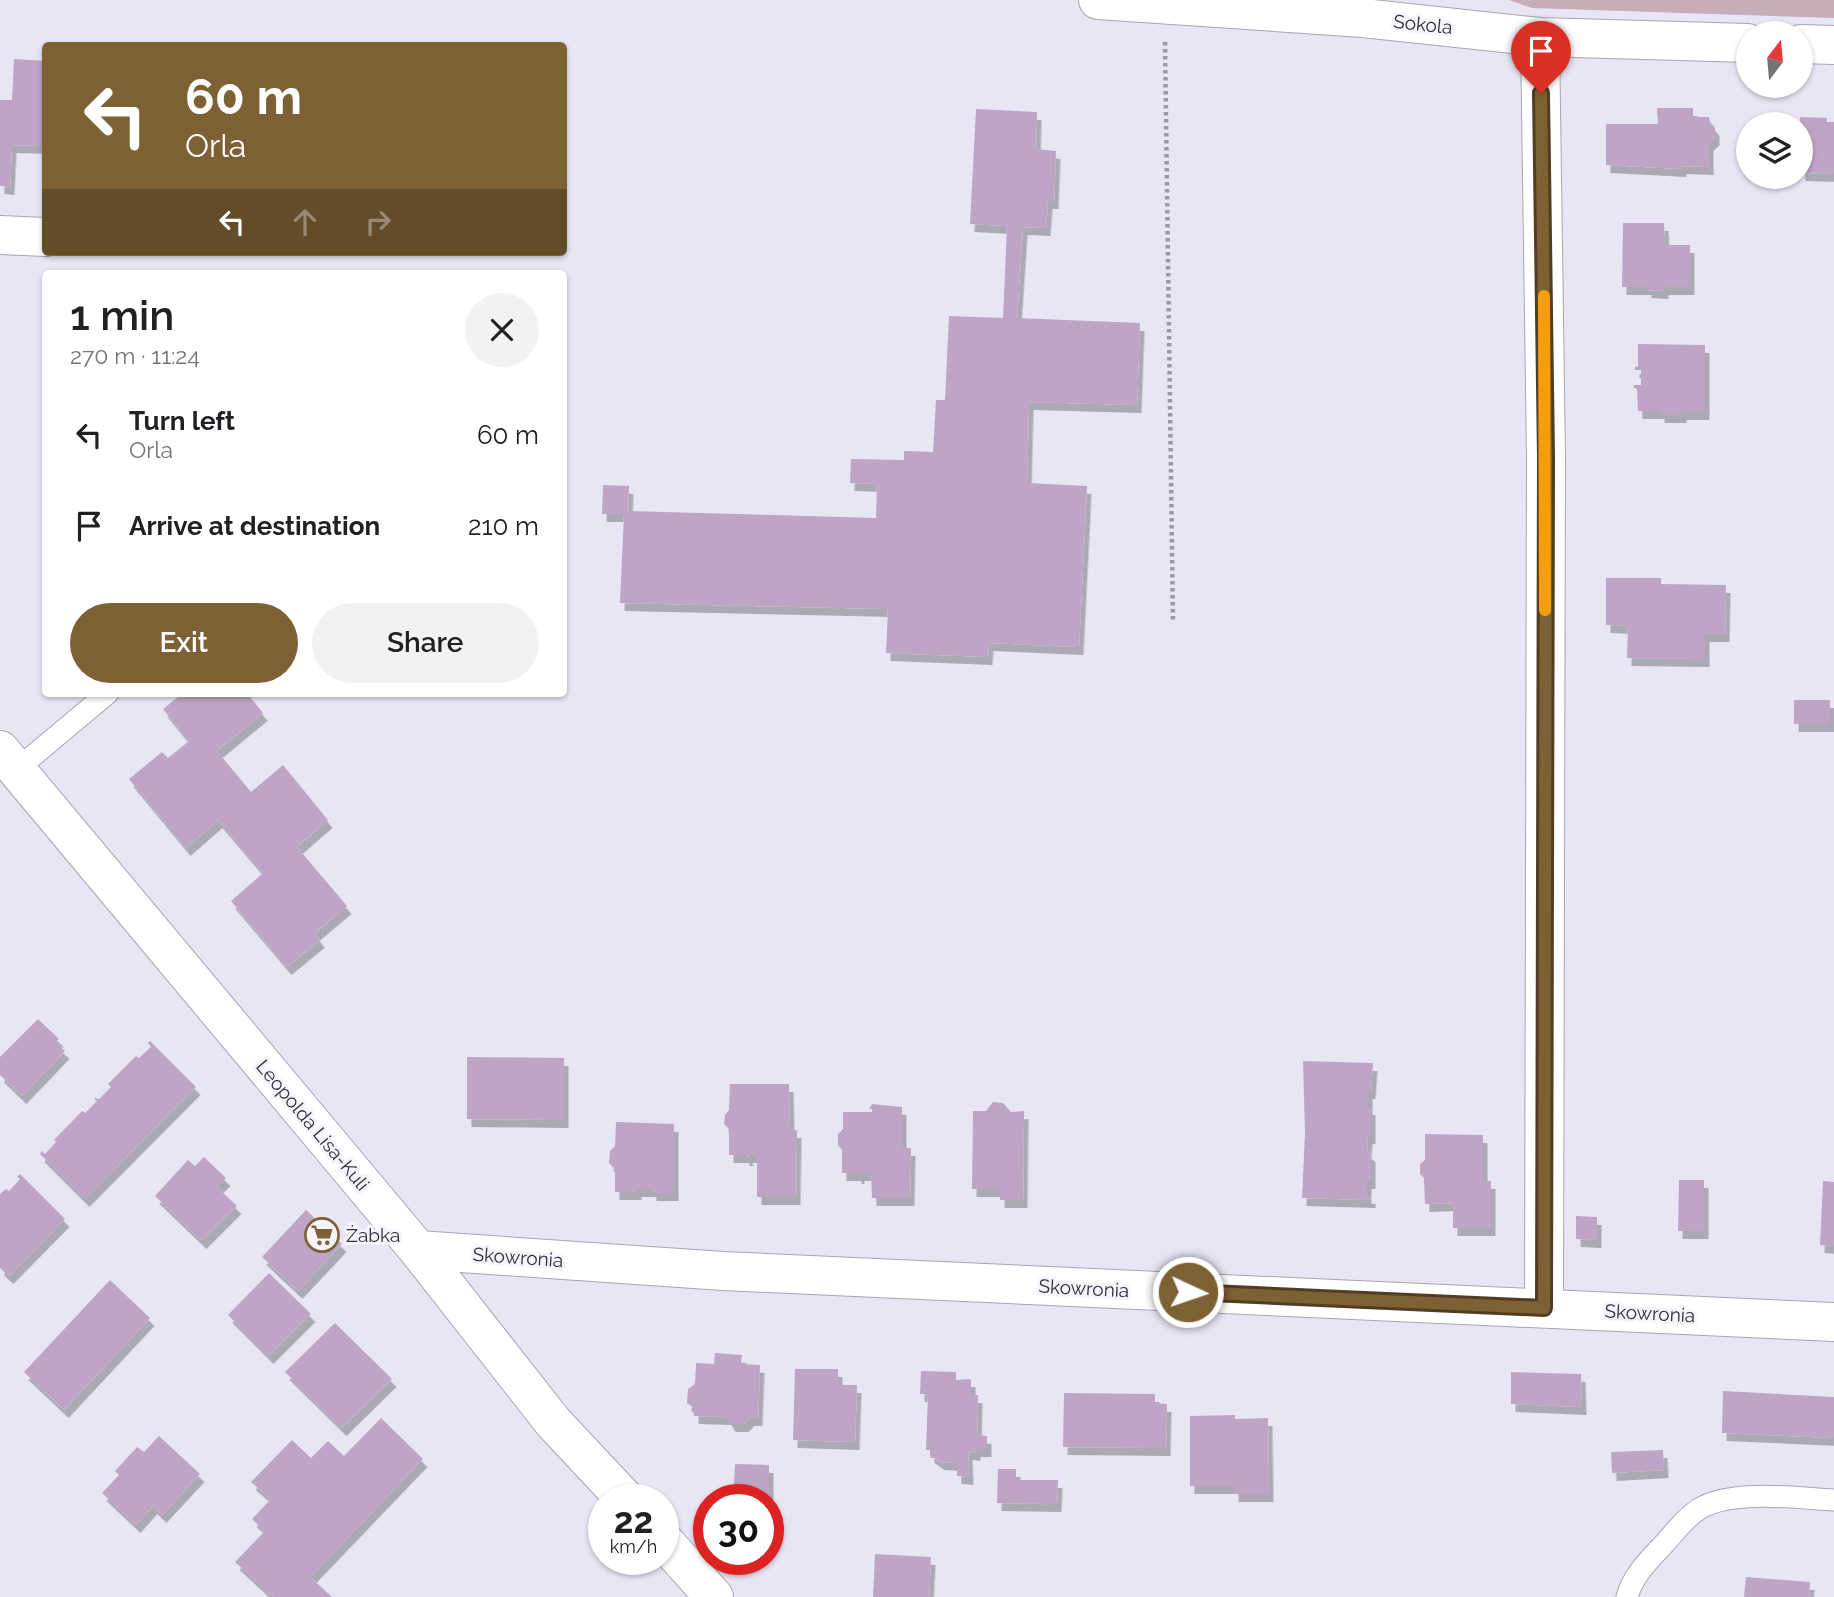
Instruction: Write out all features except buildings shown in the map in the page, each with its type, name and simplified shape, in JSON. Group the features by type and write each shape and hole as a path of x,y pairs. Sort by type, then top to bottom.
{"street":[{"name":"Sokola","path":"1098,0 1395,10 1541,37 1736,43"},
{"path":"1541,37 1546,457 1544,1308"},
{"path":"1813,44 1834,45"},
{"path":"0,235 42,237"},
{"name":"Leopolda Lisa-Kuli","path":"8,760 418,1250 553,1422 611,1484"},
{"name":"Skowronia","path":"418,1250 723,1271 1834,1322"},
{"path":"679,1558 714,1597"}],"lane":[{"path":"8,760 102,697"},
{"path":"1628,1597 1630,1586 1644,1564 1699,1508 1753,1496 1834,1500"}],"path":[{"path":"1164,3 1173,623"}],"shaded area":[{"path":"1509,0 1834,0 1834,18 1532,8"}],"slow traffic":[{"path":"1544,296 1545,610"}],"place":[{"name":"Żabka","path":"322,1235"}],"route":[{"path":"1188,1292 1544,1308 1546,457 1541,93"}]}
